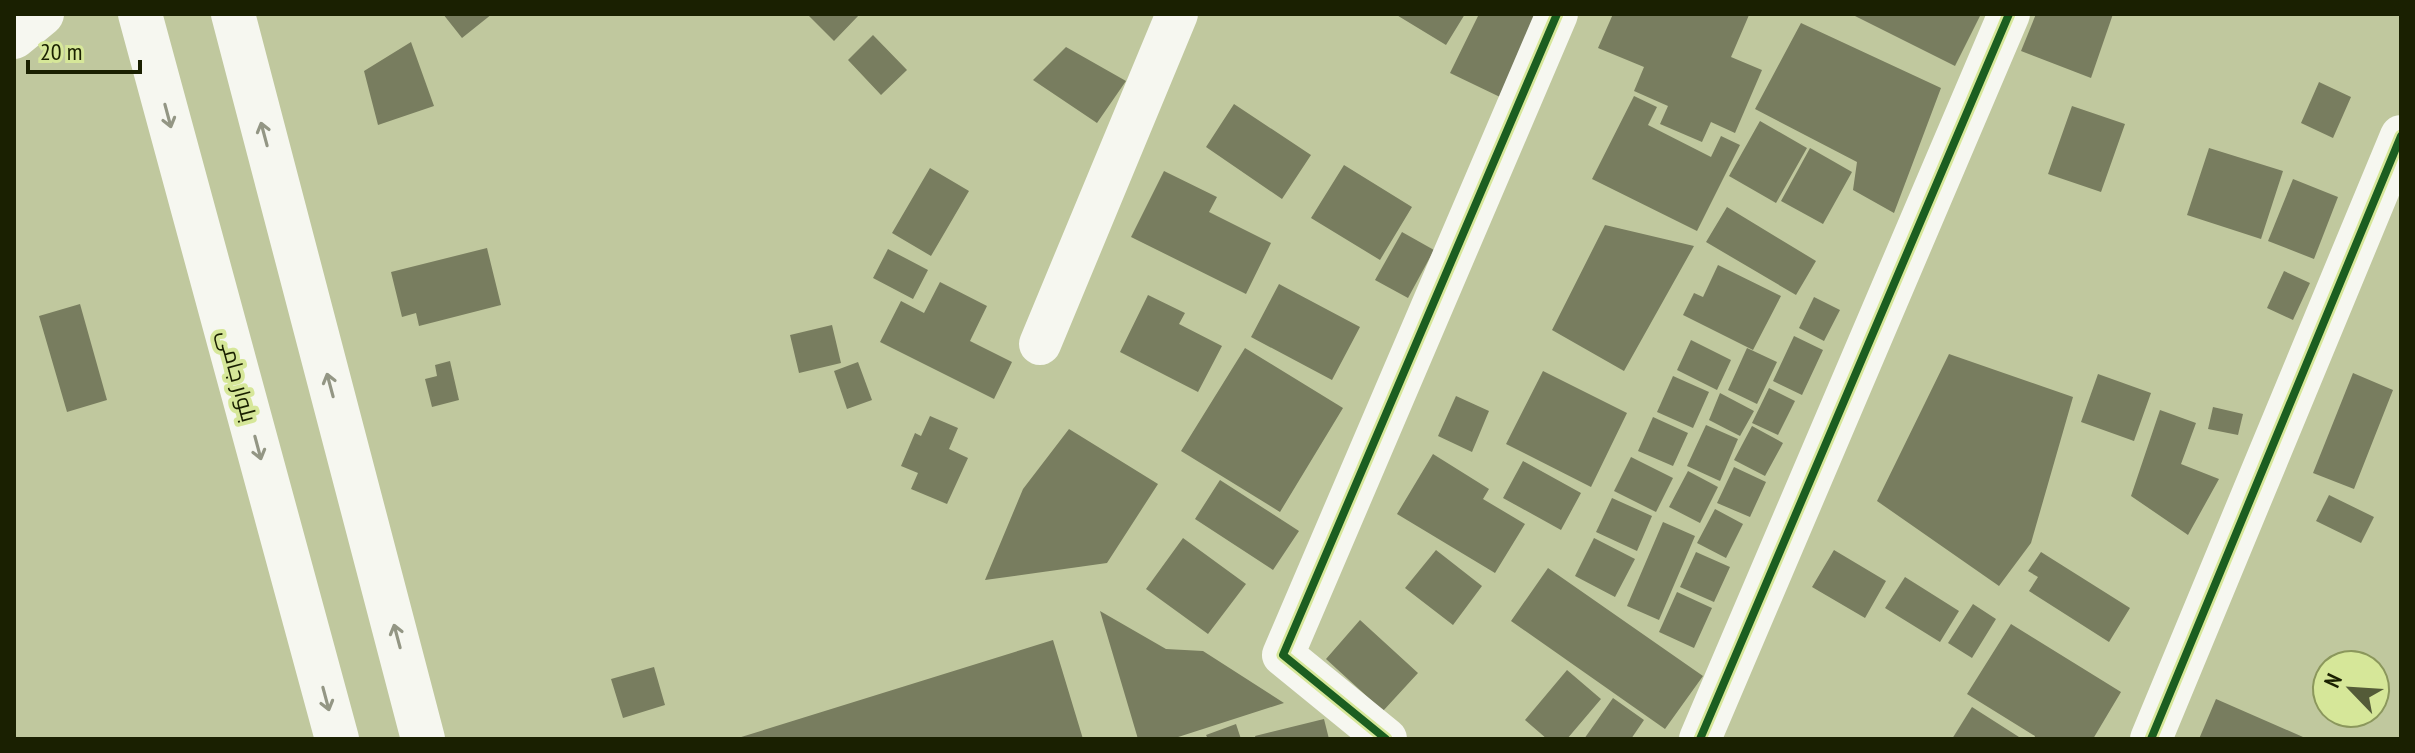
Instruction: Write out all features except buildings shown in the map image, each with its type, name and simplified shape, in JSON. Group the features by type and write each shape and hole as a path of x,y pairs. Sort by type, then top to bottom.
{"highway":[{"path":"14,37 42,14"},
{"name":"بلوار جامی","path":"140,14 337,739"},
{"path":"233,14 423,739"}],"street":[{"path":"1040,344 1177,14"},
{"path":"1386,739 1283,655 1557,14"},
{"path":"1700,739 2009,14"},
{"path":"2151,739 2401,136"}],"cycle path":[{"path":"1386,739 1283,655 1557,14"},
{"path":"1700,739 2009,14"},
{"path":"2151,739 2401,136"}]}
